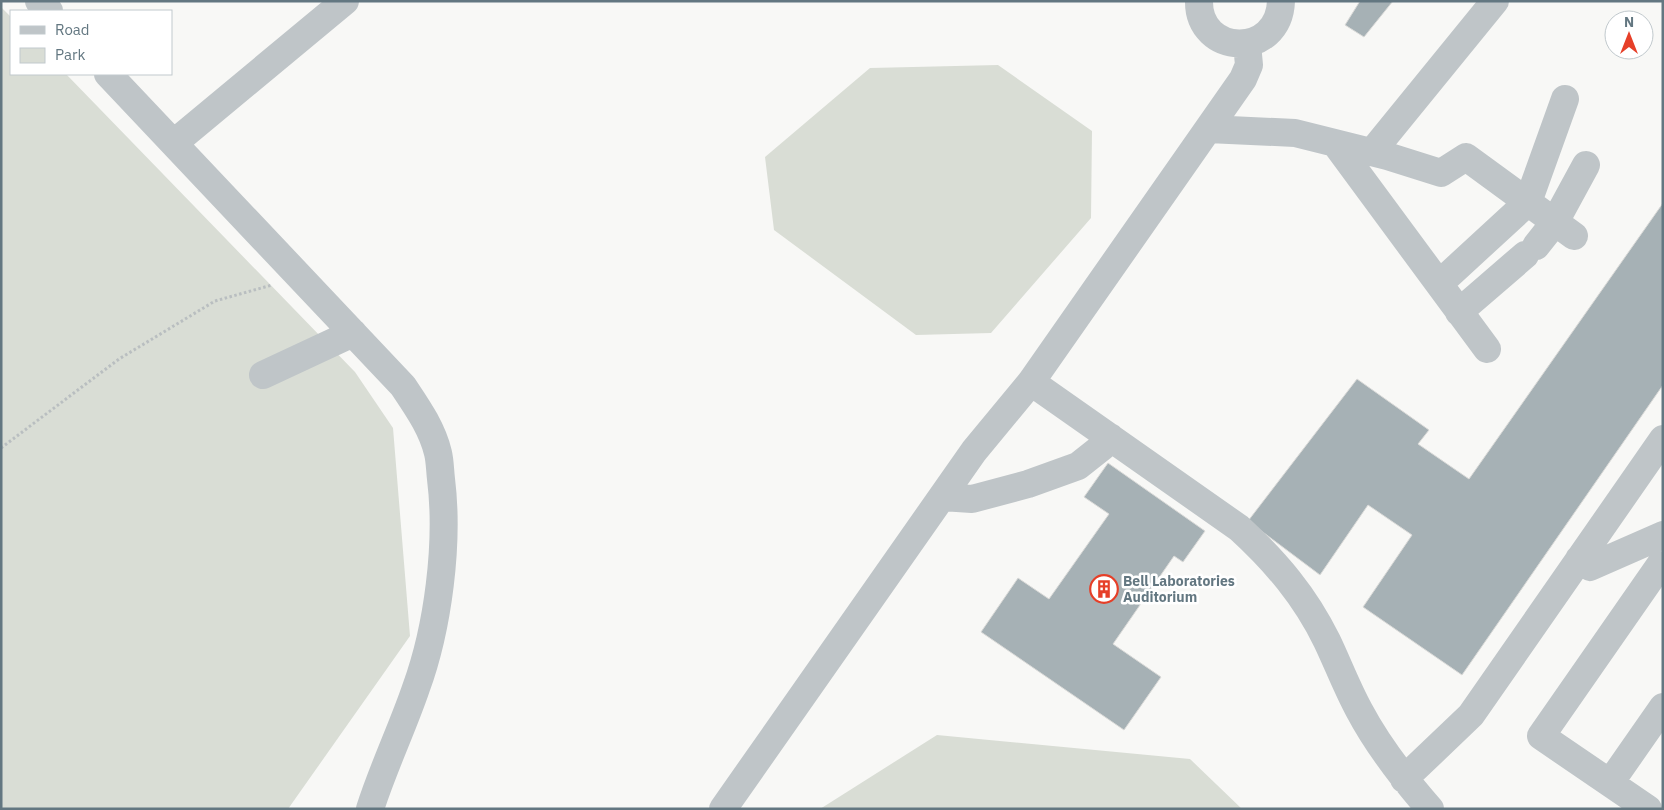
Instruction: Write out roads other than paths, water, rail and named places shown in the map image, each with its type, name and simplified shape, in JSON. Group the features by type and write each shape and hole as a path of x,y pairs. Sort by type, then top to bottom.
{"lane":[{"path":"174,143 345,1"},
{"path":"1199,1 1198,10 1204,25 1215,37 1230,44 1247,44 1262,39 1274,27 1281,13 1281,1"},
{"path":"1372,152 1495,1"},
{"path":"723,809 974,451 1031,382 1243,79 1249,65 1247,44"},
{"path":"109,75 403,386 424,417 438,453 443,492 444,531 440,575 427,653 416,689 370,809"},
{"path":"1439,284 1528,202 1565,98"},
{"path":"1208,129 1295,132 1372,152 1441,173 1466,157 1565,229"},
{"path":"1335,143 1487,349"},
{"path":"1459,312 1530,250 1565,229 1586,165"},
{"path":"263,374 353,333"},
{"path":"1031,382 1239,528 1283,572 1306,604 1322,632 1358,710 1378,743 1427,807"},
{"path":"942,497 972,499 1028,484 1078,466 1102,447 1110,437"},
{"path":"1404,779 1471,715 1663,439"},
{"path":"1579,559 1590,567 1663,535"},
{"path":"1648,809 1541,736 1660,565 1663,567"},
{"path":"1610,783 1663,708"}],"place":[{"name":"Bell Laboratories Auditorium","path":"1104,589"}]}
